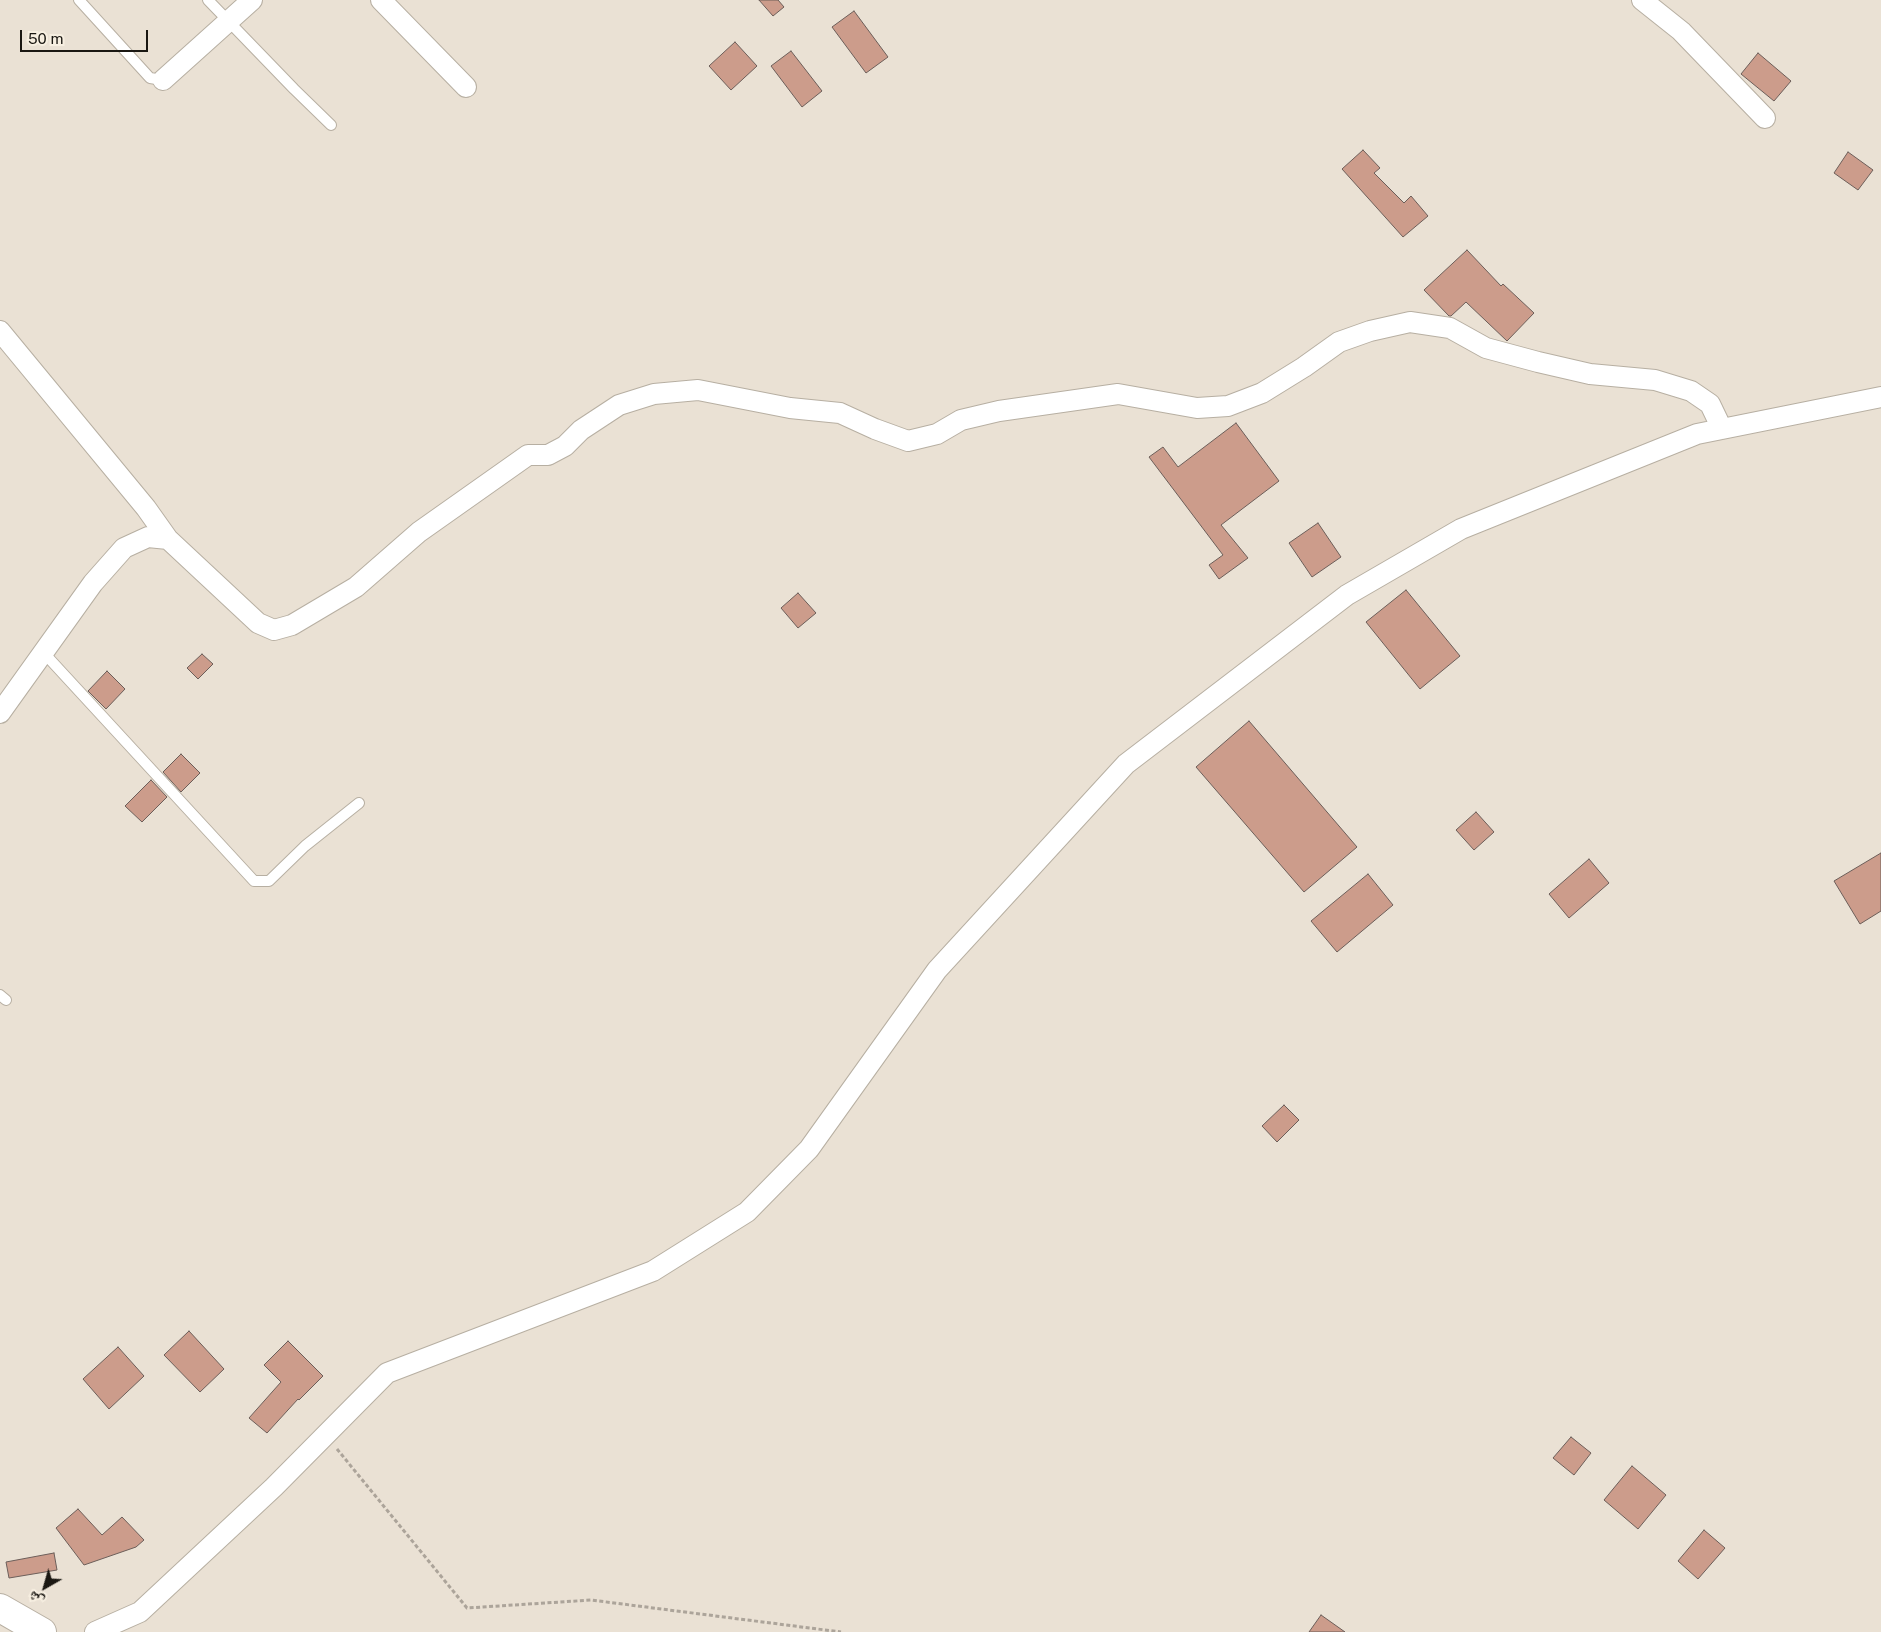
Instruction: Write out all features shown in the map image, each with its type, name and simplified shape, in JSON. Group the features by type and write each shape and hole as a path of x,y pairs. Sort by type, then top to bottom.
{"main road":[{"path":"0,1608 42,1632"}],"street":[{"path":"163,80 252,0"},
{"path":"381,0 466,87"},
{"path":"1642,0 1681,31 1765,118"},
{"path":"0,332 146,508 168,539 258,623 274,630 292,625 356,587 419,532 528,455 548,456 566,446 580,430 619,406 654,394 698,390 790,408 840,413 908,441 937,434 961,420 999,411 1118,394 1197,408 1228,406 1262,393 1304,367 1339,342 1370,331 1410,322 1450,328 1486,348 1547,364 1590,374 1655,380 1691,391 1710,404 1722,429"},
{"path":"95,1632 140,1612 274,1487 387,1373 653,1271 747,1212 810,1149 937,970 1126,764 1347,595 1461,529 1697,434 1881,398"},
{"path":"0,713 93,583 124,548 148,537 168,539"}],"lane":[{"path":"79,0 150,78 163,80"},
{"path":"208,0 294,89 331,124"},
{"path":"44,653 254,880 269,881 304,846 359,803"}],"path":[{"path":"326,1435 467,1608 591,1600 841,1632"}],"building":[{"path":"759,0 778,0 784,7 773,16"},
{"path":"854,11 888,57 866,73 832,27"},
{"path":"735,42 757,66 731,90 709,66"},
{"path":"791,51 822,91 802,107 771,66"},
{"path":"1758,53 1791,81 1774,101 1741,74"},
{"path":"1363,150 1380,168 1374,173 1404,203 1411,196 1428,216 1403,237 1342,169"},
{"path":"1848,152 1873,170 1858,190 1834,173"},
{"path":"1467,250 1501,286 1503,284 1534,313 1507,341 1466,302 1449,316 1424,290"},
{"path":"1236,423 1279,481 1221,525 1248,558 1219,579 1209,565 1223,555 1149,457 1163,447 1178,467"},
{"path":"1318,523 1341,557 1312,577 1289,543"},
{"path":"1406,590 1460,656 1420,689 1366,622"},
{"path":"798,593 816,613 798,628 781,608"},
{"path":"202,654 213,664 198,679 187,668"},
{"path":"107,671 125,689 106,709 88,691"},
{"path":"1249,721 1357,847 1304,892 1196,767"},
{"path":"181,754 200,773 181,792 163,772"},
{"path":"151,780 167,797 142,822 125,806"},
{"path":"1476,812 1494,832 1474,850 1456,830"},
{"path":"1881,853 1881,911 1860,924 1834,881"},
{"path":"1589,859 1609,883 1569,918 1549,894"},
{"path":"1368,874 1393,905 1337,952 1311,921"},
{"path":"1284,1105 1299,1120 1277,1142 1262,1126"},
{"path":"189,1331 224,1369 200,1392 164,1355"},
{"path":"288,1341 323,1376 298,1399 267,1433 249,1418 281,1382 264,1365"},
{"path":"118,1347 144,1376 109,1409 83,1379"},
{"path":"1571,1437 1591,1453 1574,1475 1553,1458"},
{"path":"1632,1466 1666,1495 1638,1529 1604,1500"},
{"path":"78,1509 102,1535 122,1517 144,1540 136,1547 84,1565 56,1528"},
{"path":"1704,1530 1725,1548 1698,1579 1678,1561"},
{"path":"54,1553 57,1570 9,1578 6,1562"},
{"path":"1321,1615 1345,1632 1309,1632"}]}
